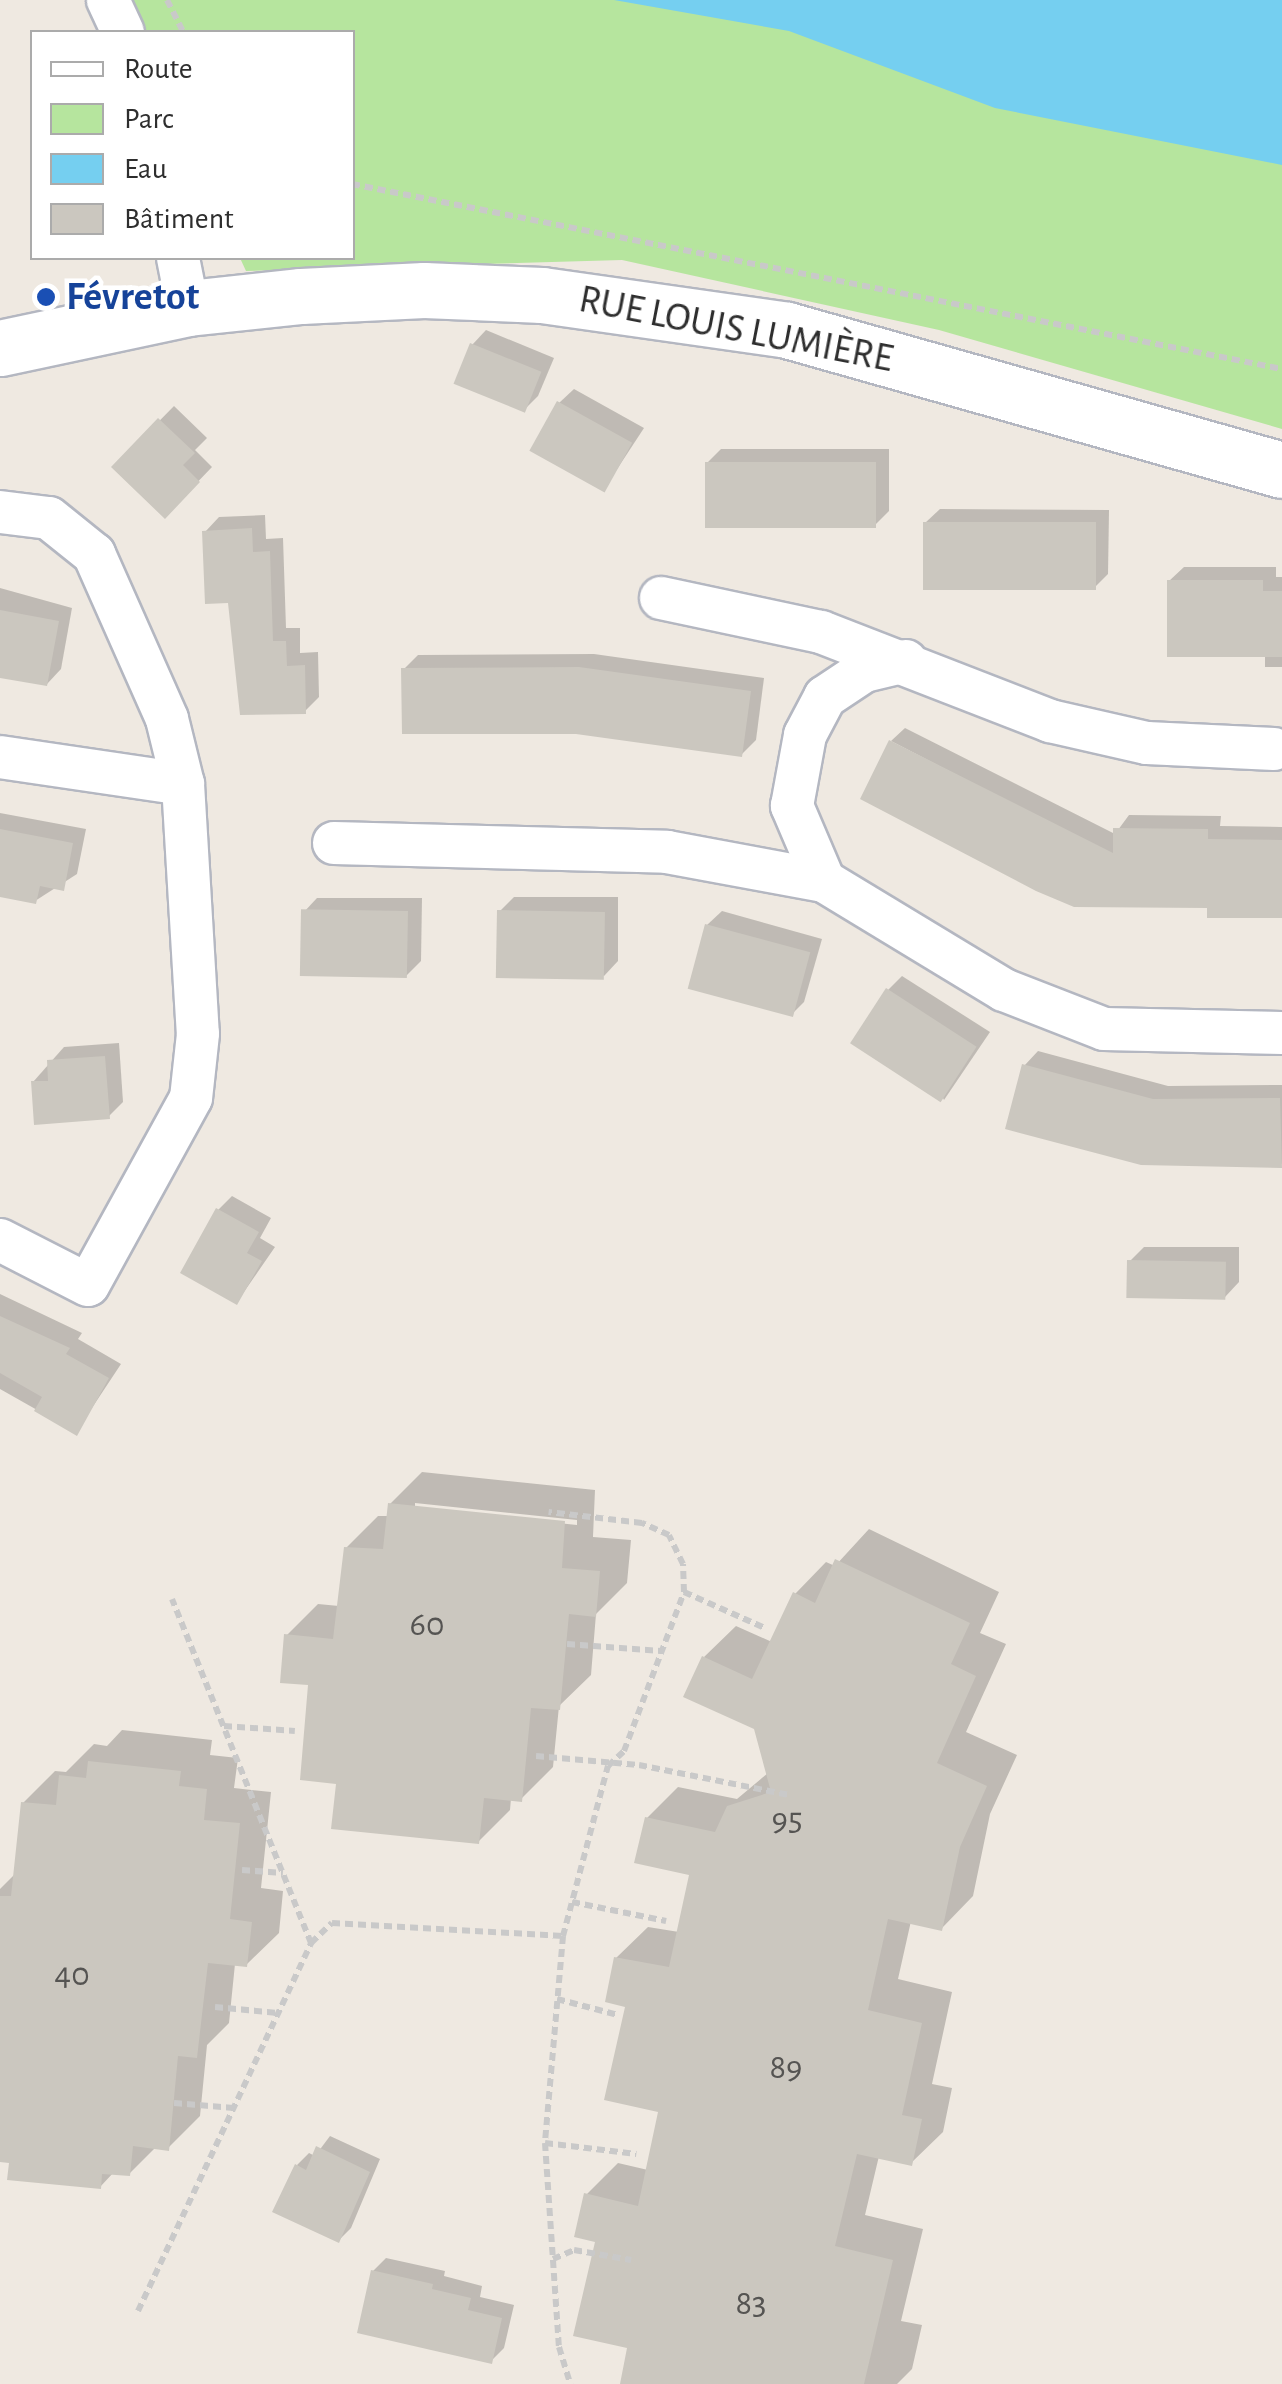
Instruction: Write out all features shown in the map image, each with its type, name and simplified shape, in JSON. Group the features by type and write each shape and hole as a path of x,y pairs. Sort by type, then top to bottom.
{"main road":[{"name":"RUE LOUIS LUMIÈRE","path":"0,348 183,283 424,290 672,309 914,363 1282,470"}],"street":[{"path":"108,0 122,30"},
{"path":"0,512 49,518 94,554 167,719 183,784 198,1034 191,1098 88,1284 0,1240"},
{"path":"661,598 821,632 906,661 1050,721 1148,742 1274,750"},
{"path":"824,881 792,806 804,735 825,697 864,671 906,661"},
{"path":"0,757 183,784"},
{"path":"334,843 668,852 824,881 1004,990 1104,1029 1282,1033"}],"path":[{"path":"168,0 182,30"},
{"path":"355,185 1282,369"},
{"path":"548,1512 642,1523 669,1534 683,1564 684,1592 624,1750 608,1766 563,1936 544,2143 558,2347 570,2384"},
{"path":"684,1592 765,1628"},
{"path":"172,1600 311,1944"},
{"path":"567,1644 661,1651"},
{"path":"224,1726 295,1731"},
{"path":"536,1756 608,1766 638,1765 789,1795"},
{"path":"242,1870 283,1872"},
{"path":"572,1902 666,1921"},
{"path":"138,2311 311,1944 332,1923 563,1936"},
{"path":"558,1999 618,2015"},
{"path":"214,2006 278,2013"},
{"path":"174,2103 234,2108"},
{"path":"544,2143 636,2154"},
{"path":"553,2259 574,2250 631,2260"}],"green space":[{"path":"123,0 1282,0 1282,429 939,330 622,260 246,271 241,260 355,260 355,30 136,30"}],"water":[{"path":"614,0 1282,0 1282,165 995,108 789,31"}],"building":[{"path":"470,343 541,372 525,413 454,384"},
{"path":"557,401 632,443 605,493 529,451"},
{"path":"158,418 195,453 183,465 200,482 165,519 111,467"},
{"path":"705,462 876,462 876,528 705,528"},
{"path":"923,522 1096,522 1096,590 923,590"},
{"path":"252,528 253,552 270,551 273,641 286,641 287,666 305,665 306,714 240,715 228,603 205,604 202,531"},
{"path":"1167,580 1263,580 1263,591 1282,591 1282,657 1167,657"},
{"path":"0,610 59,621 47,686 0,678"},
{"path":"579,667 751,691 742,757 576,734 402,734 401,668"},
{"path":"889,740 1113,853 1113,828 1208,829 1208,839 1282,840 1282,918 1207,918 1207,908 1074,907 1036,891 860,799"},
{"path":"0,829 73,843 64,891 40,886 36,904 0,897"},
{"path":"301,909 408,911 407,978 300,976"},
{"path":"497,910 605,912 604,980 496,978"},
{"path":"705,924 810,952 793,1017 688,989"},
{"path":"886,988 977,1047 941,1102 850,1043"},
{"path":"105,1056 110,1119 34,1125 31,1081 48,1081 47,1060"},
{"path":"1022,1064 1153,1099 1280,1098 1282,1168 1141,1165 1005,1129"},
{"path":"216,1208 259,1232 247,1253 262,1261 237,1305 180,1273"},
{"path":"1127,1260 1226,1262 1225,1300 1126,1298"},
{"path":"0,1316 70,1348 66,1354 109,1378 77,1436 34,1411 42,1397 0,1373"},
{"path":"388,1503 565,1521 562,1568 600,1571 596,1617 569,1614 560,1710 531,1708 522,1802 484,1798 479,1844 331,1829 336,1784 300,1780 308,1685 280,1683 284,1634 333,1639 344,1547 383,1549"},
{"path":"835,1559 970,1623 951,1664 976,1676 937,1763 987,1786 960,1847 942,1931 888,1919 868,2010 922,2023 902,2115 922,2119 912,2166 857,2154 835,2246 893,2260 864,2384 620,2384 627,2348 573,2336 595,2242 574,2237 584,2193 638,2206 658,2112 604,2100 625,2007 605,2002 614,1957 669,1967 689,1875 634,1863 645,1817 715,1832 727,1806 771,1792 754,1729 683,1697 702,1656 752,1679 793,1592 815,1603"},
{"path":"88,1761 181,1771 179,1786 207,1789 204,1820 240,1823 230,1919 252,1922 247,1967 208,1963 197,2058 178,2056 169,2151 133,2146 130,2176 102,2174 101,2189 7,2180 9,2163 0,2162 0,1896 11,1896 21,1802 56,1805 59,1775 86,1778"},
{"path":"316,2146 370,2172 339,2243 272,2212 295,2164 306,2170"},
{"path":"371,2270 433,2284 432,2289 471,2298 468,2310 502,2318 492,2364 357,2333"}],"place":[{"name":"Févretot","path":"46,297"}]}
